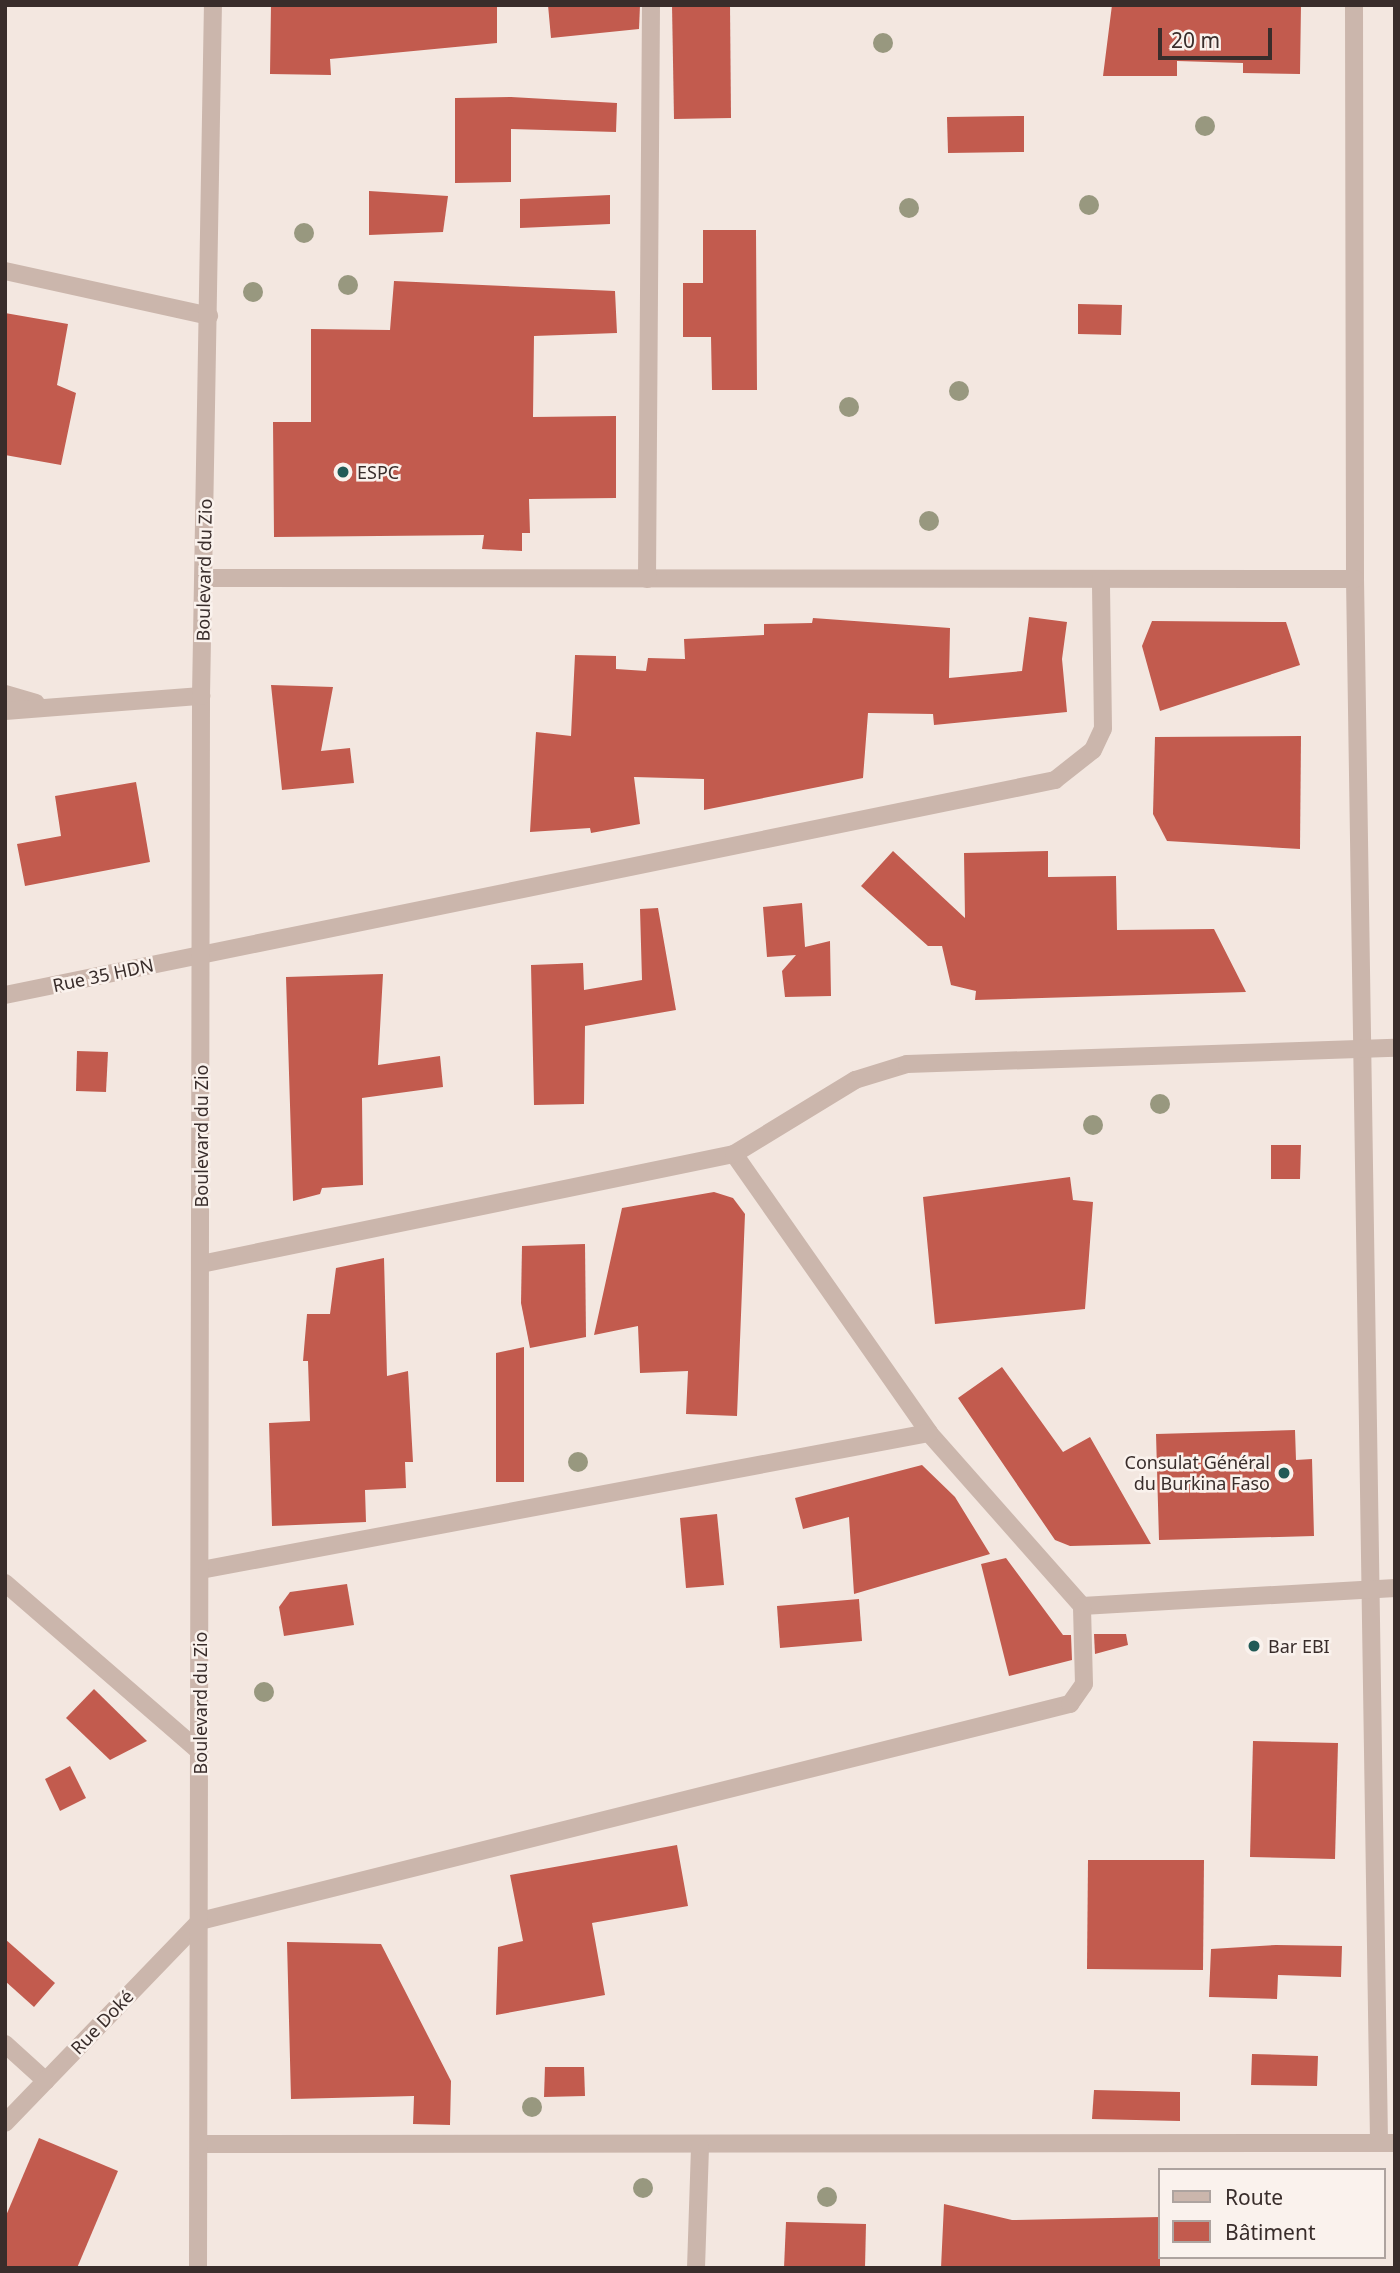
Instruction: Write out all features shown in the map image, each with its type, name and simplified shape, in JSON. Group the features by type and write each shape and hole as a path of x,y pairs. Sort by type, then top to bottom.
{"street":[{"name":"Boulevard du Zio","path":"198,2268 201,696 213,5"},
{"path":"647,579 651,5"},
{"path":"199,2144 700,2147 1387,2143 1371,1588 1362,1049 1355,579 1354,5"},
{"path":"5,271 209,316"},
{"path":"204,578 1355,579"},
{"name":"Rue 35 HDN","path":"5,995 1055,780 1093,750 1103,729 1101,579"},
{"path":"5,694 42,705"},
{"path":"5,711 42,705 201,696"},
{"path":"201,1264 734,1154 855,1080 907,1064 1395,1048"},
{"path":"200,1921 1070,1704 1084,1684 1082,1606 929,1433 734,1154"},
{"path":"201,1570 929,1433"},
{"path":"5,1583 199,1751"},
{"path":"1082,1606 1395,1588"},
{"name":"Rue Doké","path":"5,2123 200,1921"},
{"path":"5,2044 46,2081"},
{"path":"696,2268 700,2147"}],"building":[{"path":"271,5 497,5 497,43 330,59 331,75 270,74"},
{"path":"548,5 640,5 639,29 551,38"},
{"path":"672,5 730,5 731,118 674,119"},
{"path":"1112,5 1301,5 1300,74 1243,73 1243,63 1177,61 1177,76 1103,76"},
{"path":"511,97 617,103 616,132 511,129 511,182 455,183 455,98"},
{"path":"1024,116 1024,152 948,153 947,117"},
{"path":"369,191 448,196 443,232 369,235"},
{"path":"610,195 610,224 520,228 520,199"},
{"path":"703,230 756,230 757,390 712,390 711,337 683,337 683,283 703,283"},
{"path":"394,281 615,291 617,333 534,336 533,417 616,416 616,498 529,499 530,533 522,533 522,551 482,549 484,535 274,537 273,422 311,422 311,329 390,330"},
{"path":"1078,304 1122,305 1121,335 1078,334"},
{"path":"5,313 68,324 57,385 76,393 61,465 5,455"},
{"path":"1029,617 1067,622 1062,659 1067,712 934,725 933,714 868,713 863,778 704,810 704,779 634,777 640,824 591,833 590,828 530,832 536,732 571,736 575,655 616,656 616,669 646,671 648,658 685,659 684,639 764,635 764,624 812,623 813,618 950,628 949,678 1022,671"},
{"path":"1152,621 1286,622 1300,665 1160,711 1142,646"},
{"path":"271,685 333,687 321,751 350,748 354,783 282,790"},
{"path":"1301,736 1300,849 1167,841 1153,814 1155,737"},
{"path":"136,782 150,862 25,886 17,844 61,836 55,796"},
{"path":"893,851 965,918 964,853 1048,851 1048,877 1116,876 1117,930 1214,929 1246,992 975,1000 976,991 951,985 942,946 928,946 861,886"},
{"path":"802,903 805,947 830,941 831,996 785,997 782,971 796,955 767,957 763,907"},
{"path":"658,908 676,1010 585,1026 584,1104 534,1105 531,965 583,963 584,990 642,980 640,909"},
{"path":"383,974 378,1065 440,1056 443,1087 362,1098 363,1185 322,1188 320,1194 293,1201 286,977"},
{"path":"77,1051 108,1052 106,1092 76,1091"},
{"path":"1271,1145 1301,1145 1300,1179 1271,1179"},
{"path":"1070,1177 1073,1200 1093,1202 1085,1309 935,1324 923,1197"},
{"path":"714,1192 733,1198 745,1214 737,1416 686,1414 688,1371 640,1373 638,1326 594,1335 622,1208"},
{"path":"585,1244 586,1337 530,1348 521,1303 522,1246"},
{"path":"384,1258 387,1376 408,1371 413,1462 405,1462 406,1488 365,1490 366,1522 272,1526 269,1423 310,1421 308,1361 303,1361 307,1314 330,1314 336,1268"},
{"path":"524,1347 524,1482 496,1482 496,1353"},
{"path":"1002,1367 1063,1452 1090,1437 1151,1544 1070,1546 1055,1540 958,1398"},
{"path":"1295,1430 1296,1460 1312,1459 1314,1536 1159,1540 1156,1434"},
{"path":"922,1465 955,1497 990,1554 854,1594 849,1517 803,1529 795,1498"},
{"path":"717,1514 724,1585 686,1588 680,1518"},
{"path":"1006,1558 1063,1635 1071,1635 1072,1660 1009,1676 981,1564"},
{"path":"347,1584 354,1625 284,1636 279,1607 290,1592"},
{"path":"859,1599 862,1641 780,1648 777,1606"},
{"path":"1094,1634 1126,1634 1128,1645 1095,1654"},
{"path":"94,1689 147,1741 110,1760 66,1718"},
{"path":"1253,1741 1338,1743 1335,1859 1250,1857"},
{"path":"70,1766 86,1798 60,1811 45,1779"},
{"path":"677,1845 688,1906 592,1923 605,1995 496,2015 498,1947 523,1941 510,1875"},
{"path":"1088,1860 1204,1860 1203,1970 1087,1969"},
{"path":"5,1939 55,1983 34,2007 5,1981"},
{"path":"287,1942 381,1944 451,2081 450,2125 413,2124 414,2096 291,2099"},
{"path":"1276,1945 1342,1946 1341,1977 1278,1975 1277,1999 1209,1997 1211,1949"},
{"path":"1252,2054 1318,2056 1317,2086 1251,2085"},
{"path":"545,2067 584,2067 585,2096 544,2097"},
{"path":"1094,2090 1180,2092 1180,2121 1092,2119"},
{"path":"39,2138 118,2171 77,2268 5,2268 5,2218"},
{"path":"944,2204 1012,2220 1158,2217 1160,2266 941,2268"},
{"path":"786,2222 866,2224 865,2268 784,2268"}],"place":[{"name":"ESPC","path":"343,472"},
{"name":"Consulat Général du Burkina Faso","path":"1284,1473"},
{"name":"Bar EBI","path":"1254,1646"}]}
